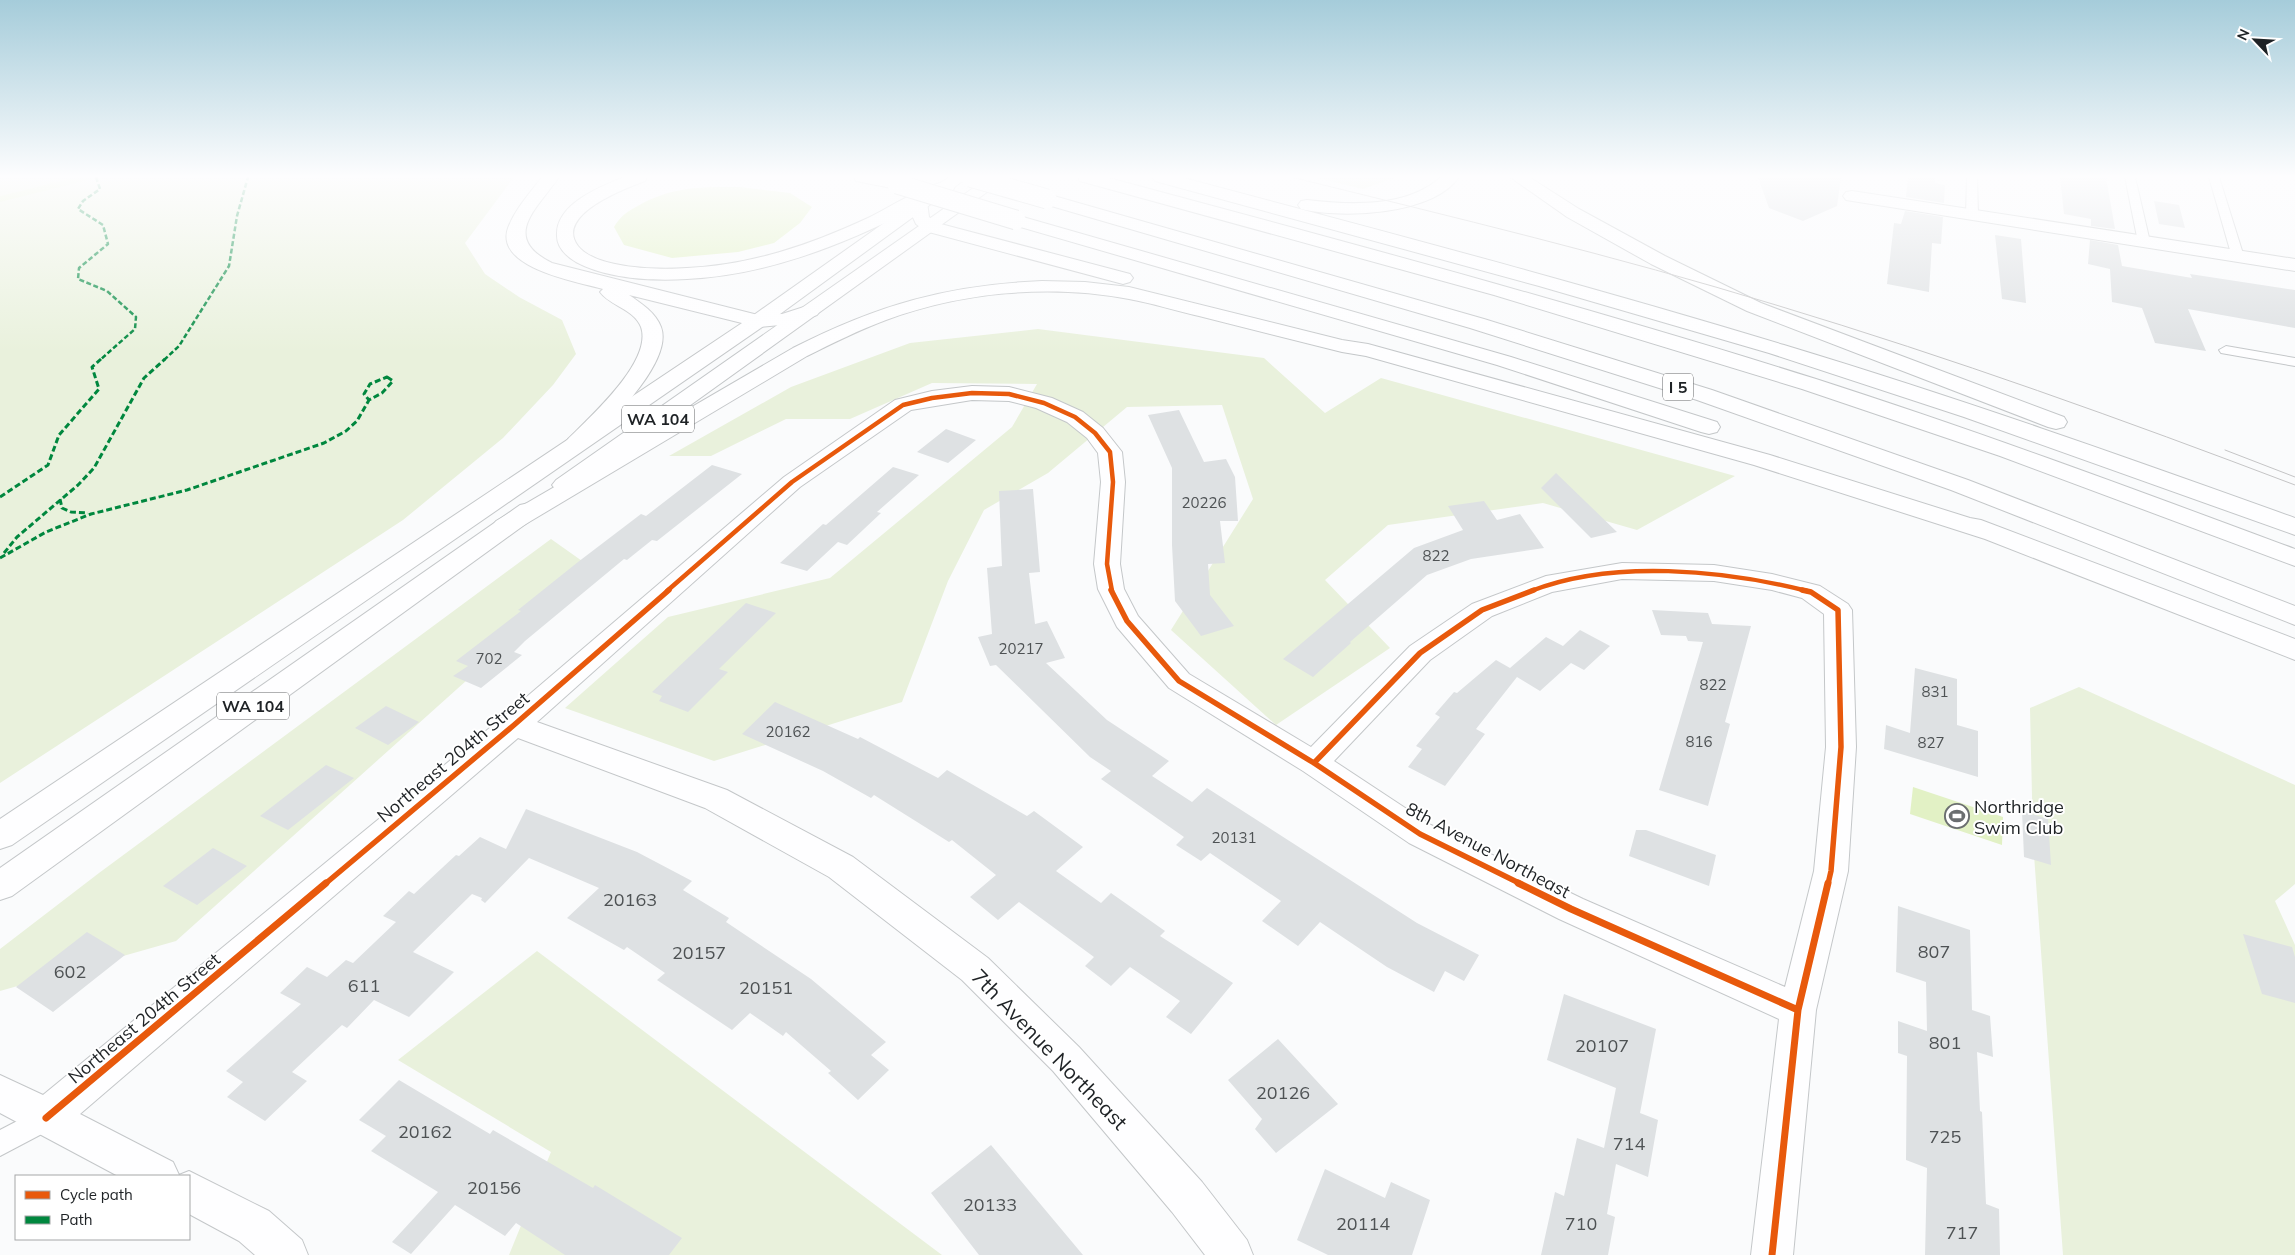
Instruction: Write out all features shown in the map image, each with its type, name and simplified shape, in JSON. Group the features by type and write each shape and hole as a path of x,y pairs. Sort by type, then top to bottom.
{"main road":[{"path":"516,236 517,244 525,255 537,264 579,278 758,320 784,320 810,312"},
{"path":"565,236 565,239 576,254 600,265 640,273 698,273 739,268 799,253 840,236"},
{"name":"WA 104","path":"0,836 758,320 876,236"},
{"name":"WA 104","path":"0,886 505,526 918,236"},
{"path":"962,236 1348,338 1368,350"},
{"path":"1070,236 1504,361 1629,400 1768,447 2295,650"},
{"name":"I 5","path":"1173,236 1518,336 1735,405 1843,442 2064,524 2295,616"},
{"name":"I 5","path":"1296,236 1553,307 1821,388 2044,465 2295,558"},
{"path":"1375,236 1776,349 2011,425 2295,527"},
{"path":"1614,236 1658,260 1754,307 1984,394 2295,521"},
{"path":"2103,236 2295,266"},
{"path":"576,444 626,390 646,361 653,343 652,328 641,313 613,294 579,278"},
{"path":"505,526 834,333 865,319 929,300 962,293 1019,287 1100,288 1158,299 1342,346 1368,350 1762,460 1988,532"},
{"name":"8th Avenue Northeast","path":"880,420 903,405 932,398 972,393 1009,394 1044,403 1075,417 1095,433 1110,452 1113,482 1107,564 1112,589 1127,621 1179,681 1314,763 1420,834 1571,909 1798,1010"},
{"name":"Northeast 204th Street","path":"46,1118 514,725 792,482 880,420"},
{"path":"1314,763 1420,653 1482,610 1546,585 1622,571 1714,573 1772,582 1811,592 1838,610 1841,747 1832,871 1798,1010 1772,1255"},
{"name":"7th Avenue Northeast","path":"514,725 716,799 841,867 975,969 1060,1052 1187,1197 1232,1255"},
{"path":"0,1093 157,1175"},
{"path":"190,1193 254,1226 287,1255"}],"lane":[{"path":"2143,236 2144,242"},
{"path":"2232,236 2238,257"},
{"path":"2226,350 2295,362"},
{"path":"0,1144 46,1118"}],"shaded area":[{"path":"0,236 471,236 465,243 485,274 519,297 562,320 576,354 553,385 503,438 403,520 0,783"},
{"path":"619,236 784,236 774,243 738,252 672,258 624,245"},
{"path":"1038,329 1264,358 1325,413 1381,378 1735,476 1637,530 1543,503 1388,525 1325,580 1390,648 1276,725 1171,630 1253,499 1222,405 1127,407 1048,473 984,510 948,581 902,702 714,761 565,708 668,617 830,578 1012,427 1037,384 932,383 850,419 786,419 711,456 669,456 791,387 910,343"},
{"path":"551,539 592,568 176,941 0,991 0,949 99,873"},
{"path":"2079,687 2295,785 2295,884 2275,901 2295,945 2295,1255 2063,1255 2033,841 2030,708"},
{"name":"Northridge Swim Club","path":"1913,787 2003,817 2002,845 1910,814"},
{"path":"537,951 942,1255 509,1255 551,1152 398,1060"}],"building":[{"path":"1893,236 1942,236 1941,244 1932,243 1929,292 1887,284"},
{"path":"1995,236 2021,239 2026,303 2002,299"},
{"path":"2090,240 2118,245 2122,266 2192,278 2190,274 2295,290 2295,328 2188,309 2206,351 2155,343 2142,308 2112,302 2110,269 2088,264"},
{"path":"1179,410 1204,462 1226,459 1235,477 1238,521 1220,521 1225,563 1208,564 1210,595 1234,626 1201,636 1175,601 1172,545 1172,468 1148,415"},
{"path":"946,429 976,440 948,463 917,452"},
{"path":"712,465 742,474 657,541 652,540 627,560 624,559 525,641 514,652 522,655 481,688 453,676 468,666 456,661 521,611 518,610 641,514 646,516"},
{"path":"893,467 919,475 877,512 881,513 847,545 838,542 807,571 780,563 823,524 826,525"},
{"path":"1556,473 1617,532 1591,538 1541,488"},
{"path":"1033,489 1040,572 1029,573 1035,624 1047,621 1065,658 1046,663 1107,720 1169,761 1152,776 1192,802 1207,788 1417,923 1479,955 1464,981 1445,971 1434,992 1387,967 1320,922 1298,946 1262,921 1281,901 1210,853 1201,861 1176,845 1184,837 1101,779 1111,771 1090,757 996,665 990,666 978,637 992,634 987,568 1002,566 999,491"},
{"path":"1484,501 1497,520 1520,514 1544,548 1471,559 1427,575 1313,677 1283,659 1414,548 1463,530 1448,506"},
{"path":"746,603 776,613 719,669 728,672 688,712 659,701 662,696 652,692"},
{"path":"1652,610 1708,613 1712,624 1751,626 1725,722 1730,724 1708,806 1659,790 1703,642 1688,641 1686,636 1661,635"},
{"path":"1580,630 1610,646 1584,670 1571,663 1540,691 1517,677 1476,729 1485,734 1445,786 1408,767 1422,749 1416,746 1440,717 1435,714 1454,692 1457,693 1496,660 1510,668 1546,637 1563,646"},
{"path":"1915,668 1957,679 1957,725 1978,731 1978,777 1884,749 1886,725 1910,733"},
{"path":"775,702 858,739 860,737 938,778 947,770 1027,816 1034,811 1083,847 1056,871 1101,903 1111,893 1165,931 1160,936 1233,983 1191,1034 1166,1017 1180,1001 1130,967 1111,986 1085,966 1094,957 1019,902 998,920 970,897 996,875 952,840 949,842 874,795 871,798 823,771 742,734"},
{"path":"386,706 419,722 388,745 355,728"},
{"path":"326,765 354,778 288,830 260,816"},
{"path":"526,809 637,852 692,881 683,890 729,918 726,922 811,979 886,1042 871,1055 889,1070 858,1100 828,1073 831,1071 786,1032 783,1036 750,1013 732,1030 657,980 665,973 627,947 624,950 567,918 599,888 529,858 485,903 481,900 482,898 472,894 413,952 454,972 409,1017 374,1000 347,1028 342,1025 292,1072 307,1081 265,1121 227,1097 243,1082 226,1071 301,1004 280,993 307,967 327,977 346,960 353,963 396,922 383,916 409,891 414,894 456,855 459,856 480,837 506,849"},
{"path":"2022,811 2048,819 2051,865 2024,857"},
{"path":"1636,830 1646,830 1716,855 1709,886 1629,856"},
{"path":"213,848 247,866 197,905 163,886"},
{"path":"1898,906 1970,930 1972,1010 1990,1016 1993,1057 1977,1052 1986,1204 1999,1209 2000,1255 1925,1255 1927,1168 1906,1160 1907,1056 1898,1053 1898,1021 1927,1031 1926,982 1896,972"},
{"path":"87,932 125,955 53,1012 16,987"},
{"path":"2243,934 2292,947 2295,957 2295,1003 2262,994"},
{"path":"1564,994 1656,1029 1640,1113 1658,1120 1648,1177 1616,1164 1607,1214 1615,1217 1608,1255 1541,1255 1555,1192 1564,1196 1577,1138 1604,1148 1616,1088 1547,1060"},
{"path":"1278,1039 1338,1104 1276,1153 1255,1129 1262,1119 1228,1080"},
{"path":"399,1080 490,1134 493,1130 593,1188 595,1185 682,1238 669,1255 565,1255 516,1223 505,1236 455,1205 411,1254 392,1242 438,1192 371,1151 386,1136 359,1120"},
{"path":"991,1145 1083,1255 979,1255 931,1193"},
{"path":"1325,1169 1385,1198 1391,1182 1430,1200 1412,1255 1328,1255 1297,1240"}],"tram line":[{"path":"1525,236 1716,287 1907,346 2037,390 2295,485"},
{"path":"2225,450 2295,477"}],"marked path":[{"path":"0,497 48,465 59,435 99,389 92,367 135,329 136,317 107,291 78,279 79,268 108,244 107,236"},
{"path":"4,553 17,537 78,485 94,468 144,378 179,346 229,266 234,236"},
{"path":"0,558 46,532 91,514 187,490 324,443 346,431 362,415 369,400 364,394 370,384 387,377 393,381 382,393 369,400"},
{"path":"60,499 62,508 71,512 88,513"}],"cycle path":[{"path":"46,1118 514,725 792,482 903,405 932,398 972,393 1009,394 1044,403 1075,417 1095,433 1110,452 1113,482 1107,564 1111,589 1127,621 1179,681 1314,763 1420,834 1571,909 1798,1010"},
{"path":"1314,763 1420,653 1482,610 1546,585 1622,571 1714,573 1772,582 1811,592 1838,610 1841,747 1831,871 1798,1010 1772,1255"}],"place":[{"name":"Northridge Swim Club","path":"1957,816"}]}
